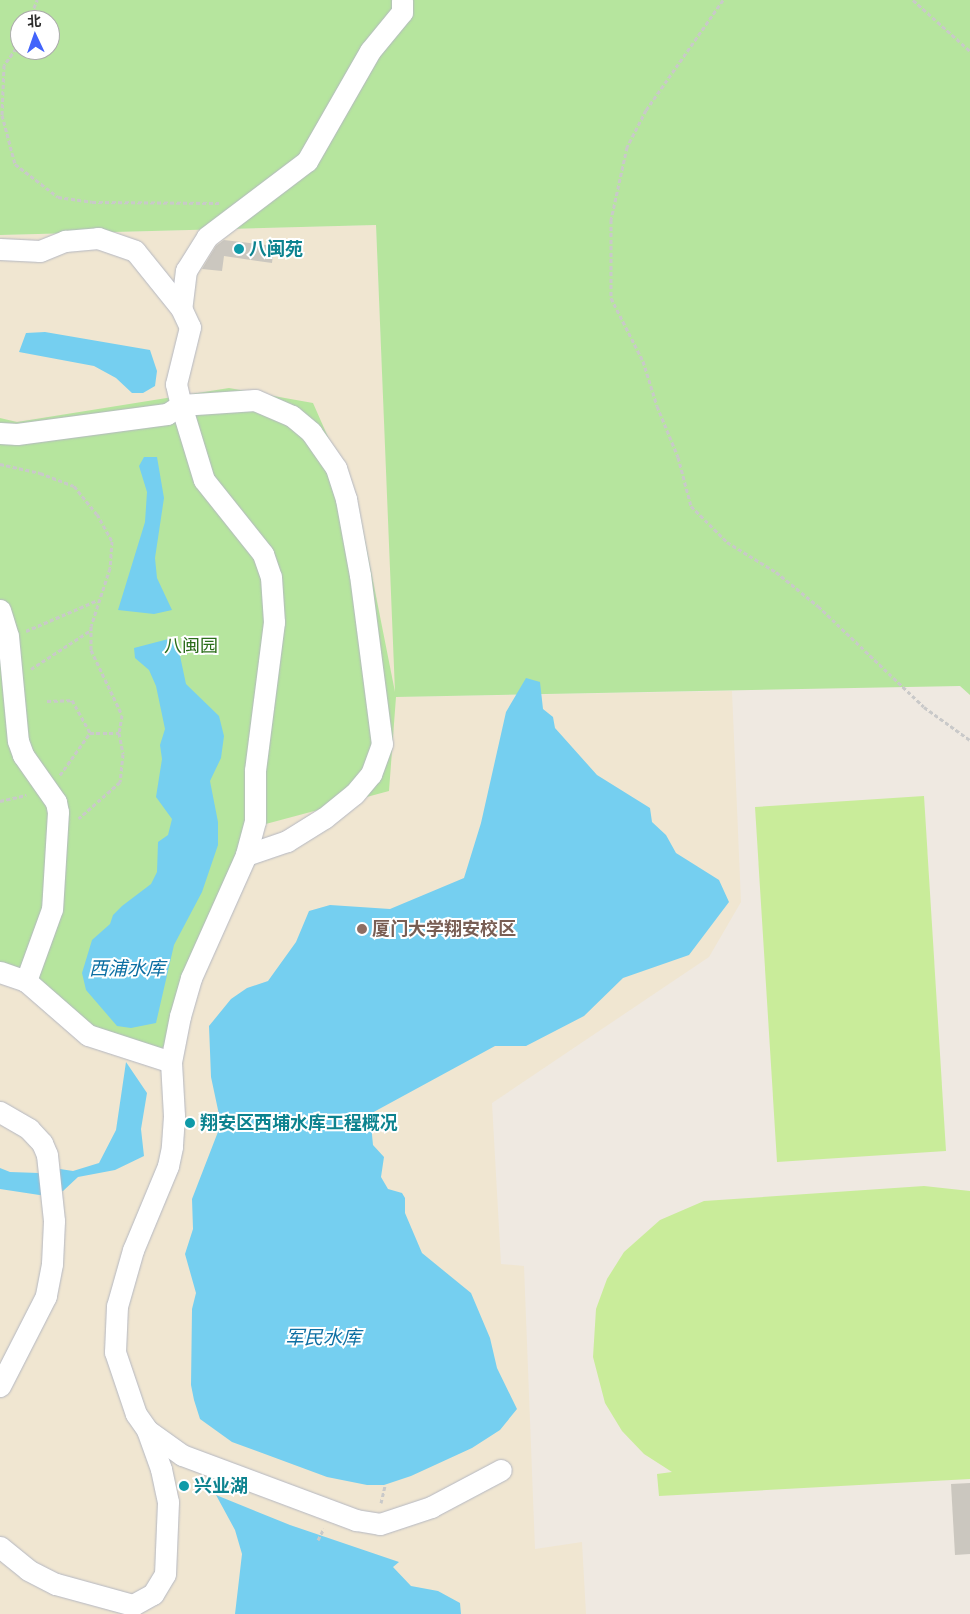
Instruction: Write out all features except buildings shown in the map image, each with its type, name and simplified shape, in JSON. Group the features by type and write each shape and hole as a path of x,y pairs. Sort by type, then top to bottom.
{"lane":[{"path":"181,308 186,270 207,237 307,161 370,51 402,12 402,0"},
{"path":"0,249 40,251 66,241 98,238 135,251 181,308 190,327 176,384 181,406 204,480 253,538 264,554 271,576 272,655 259,727 255,821 246,855 191,978 171,1062 174,1090 172,1147 168,1166 133,1250 114,1332 119,1371 136,1414 146,1430 161,1469 168,1502 165,1574 153,1594 133,1605 56,1584 28,1570 0,1546"},
{"path":"0,433 16,434 167,414 181,406 254,400 292,416 311,432 336,468 360,575 382,744 371,774 354,794 324,818 287,841 246,855"},
{"path":"0,610 8,636 18,741 23,755 48,790 57,807 58,830 52,909 26,981"},
{"path":"0,972 26,981 88,1035 171,1062"},
{"path":"0,1112 29,1129 47,1155 52,1202 52,1264 46,1296 0,1386"},
{"path":"146,1430 201,1464 356,1520 380,1524 431,1507 501,1470"}],"path":[{"path":"723,0 646,110 627,146 611,220 611,298 643,361 656,406 678,456 691,506 727,542 776,572 818,606 924,707 970,740"},
{"path":"913,0 970,51"},
{"path":"10,56 4,65 2,115 15,164 58,197 92,202 252,203"},
{"path":"0,464 40,472 74,486 97,514 112,541 112,551 91,630 92,650 122,715 119,733 123,754 120,782 88,813 58,830"},
{"path":"8,636 99,599"},
{"path":"14,688 24,674 53,652 91,630"},
{"path":"47,701 72,700 90,733"},
{"path":"90,733 119,733"},
{"path":"48,790 90,733"}],"shaded area":[{"name":"厦门大学翔安校区","path":"376,225 396,697 732,691 741,902 709,957 492,1103 501,1264 524,1266 535,1549 582,1542 586,1614 0,1614 0,235"}],"green space":[{"name":"八闽园","path":"0,0 970,0 970,695 960,686 396,697 389,791 262,825 191,1004 152,1064 0,973 0,418 17,422 229,388 313,403 358,505 395,692 376,225 0,235"},
{"path":"924,796 946,1151 777,1162 755,807"},
{"path":"924,1186 970,1191 970,1479 659,1496 657,1474 672,1472 644,1454 622,1431 605,1403 593,1357 596,1309 607,1279 624,1252 660,1220 704,1201"}],"water":[{"path":"45,332 150,350 157,371 155,386 143,393 132,393 116,378 94,366 19,352 26,333"},
{"path":"144,457 157,457 164,498 155,558 157,578 172,610 154,614 118,610 145,522 147,492 139,466"},
{"name":"西浦水库","path":"176,637 186,684 219,716 224,736 221,758 210,781 218,822 218,845 202,892 174,945 156,1023 131,1028 117,1026 86,990 82,973 92,940 110,924 113,915 122,906 151,884 157,872 158,842 168,835 172,819 156,797 162,759 160,745 165,729 156,686 149,670 135,658 134,648"},
{"name":"军民水库","path":"526,678 540,682 543,709 553,717 555,728 597,775 650,808 652,822 666,835 676,853 719,880 729,902 689,955 623,978 584,1016 526,1046 495,1046 370,1114 373,1145 384,1157 381,1177 388,1189 402,1193 405,1198 405,1213 422,1253 471,1293 490,1338 497,1368 517,1409 500,1430 472,1448 411,1476 384,1485 367,1485 327,1477 232,1442 200,1419 194,1400 191,1385 192,1309 196,1293 185,1254 193,1229 192,1199 221,1124 211,1077 209,1026 231,999 247,988 268,981 296,942 309,911 330,905 390,909 464,878 481,823 506,712"},
{"path":"126,1062 147,1093 141,1129 144,1156 115,1170 78,1177 63,1191 46,1196 0,1189 0,1168 10,1172 39,1173 60,1169 73,1171 99,1163 116,1130"},
{"path":"216,1495 290,1525 399,1562 393,1567 411,1586 438,1591 460,1603 461,1614 235,1614 242,1554 235,1530"}],"place":[{"name":"八闽苑","path":"239,249"},
{"name":"厦门大学翔安校区","path":"362,929"},
{"name":"翔安区西埔水库工程概况","path":"190,1123"},
{"name":"兴业湖","path":"184,1486"}]}
